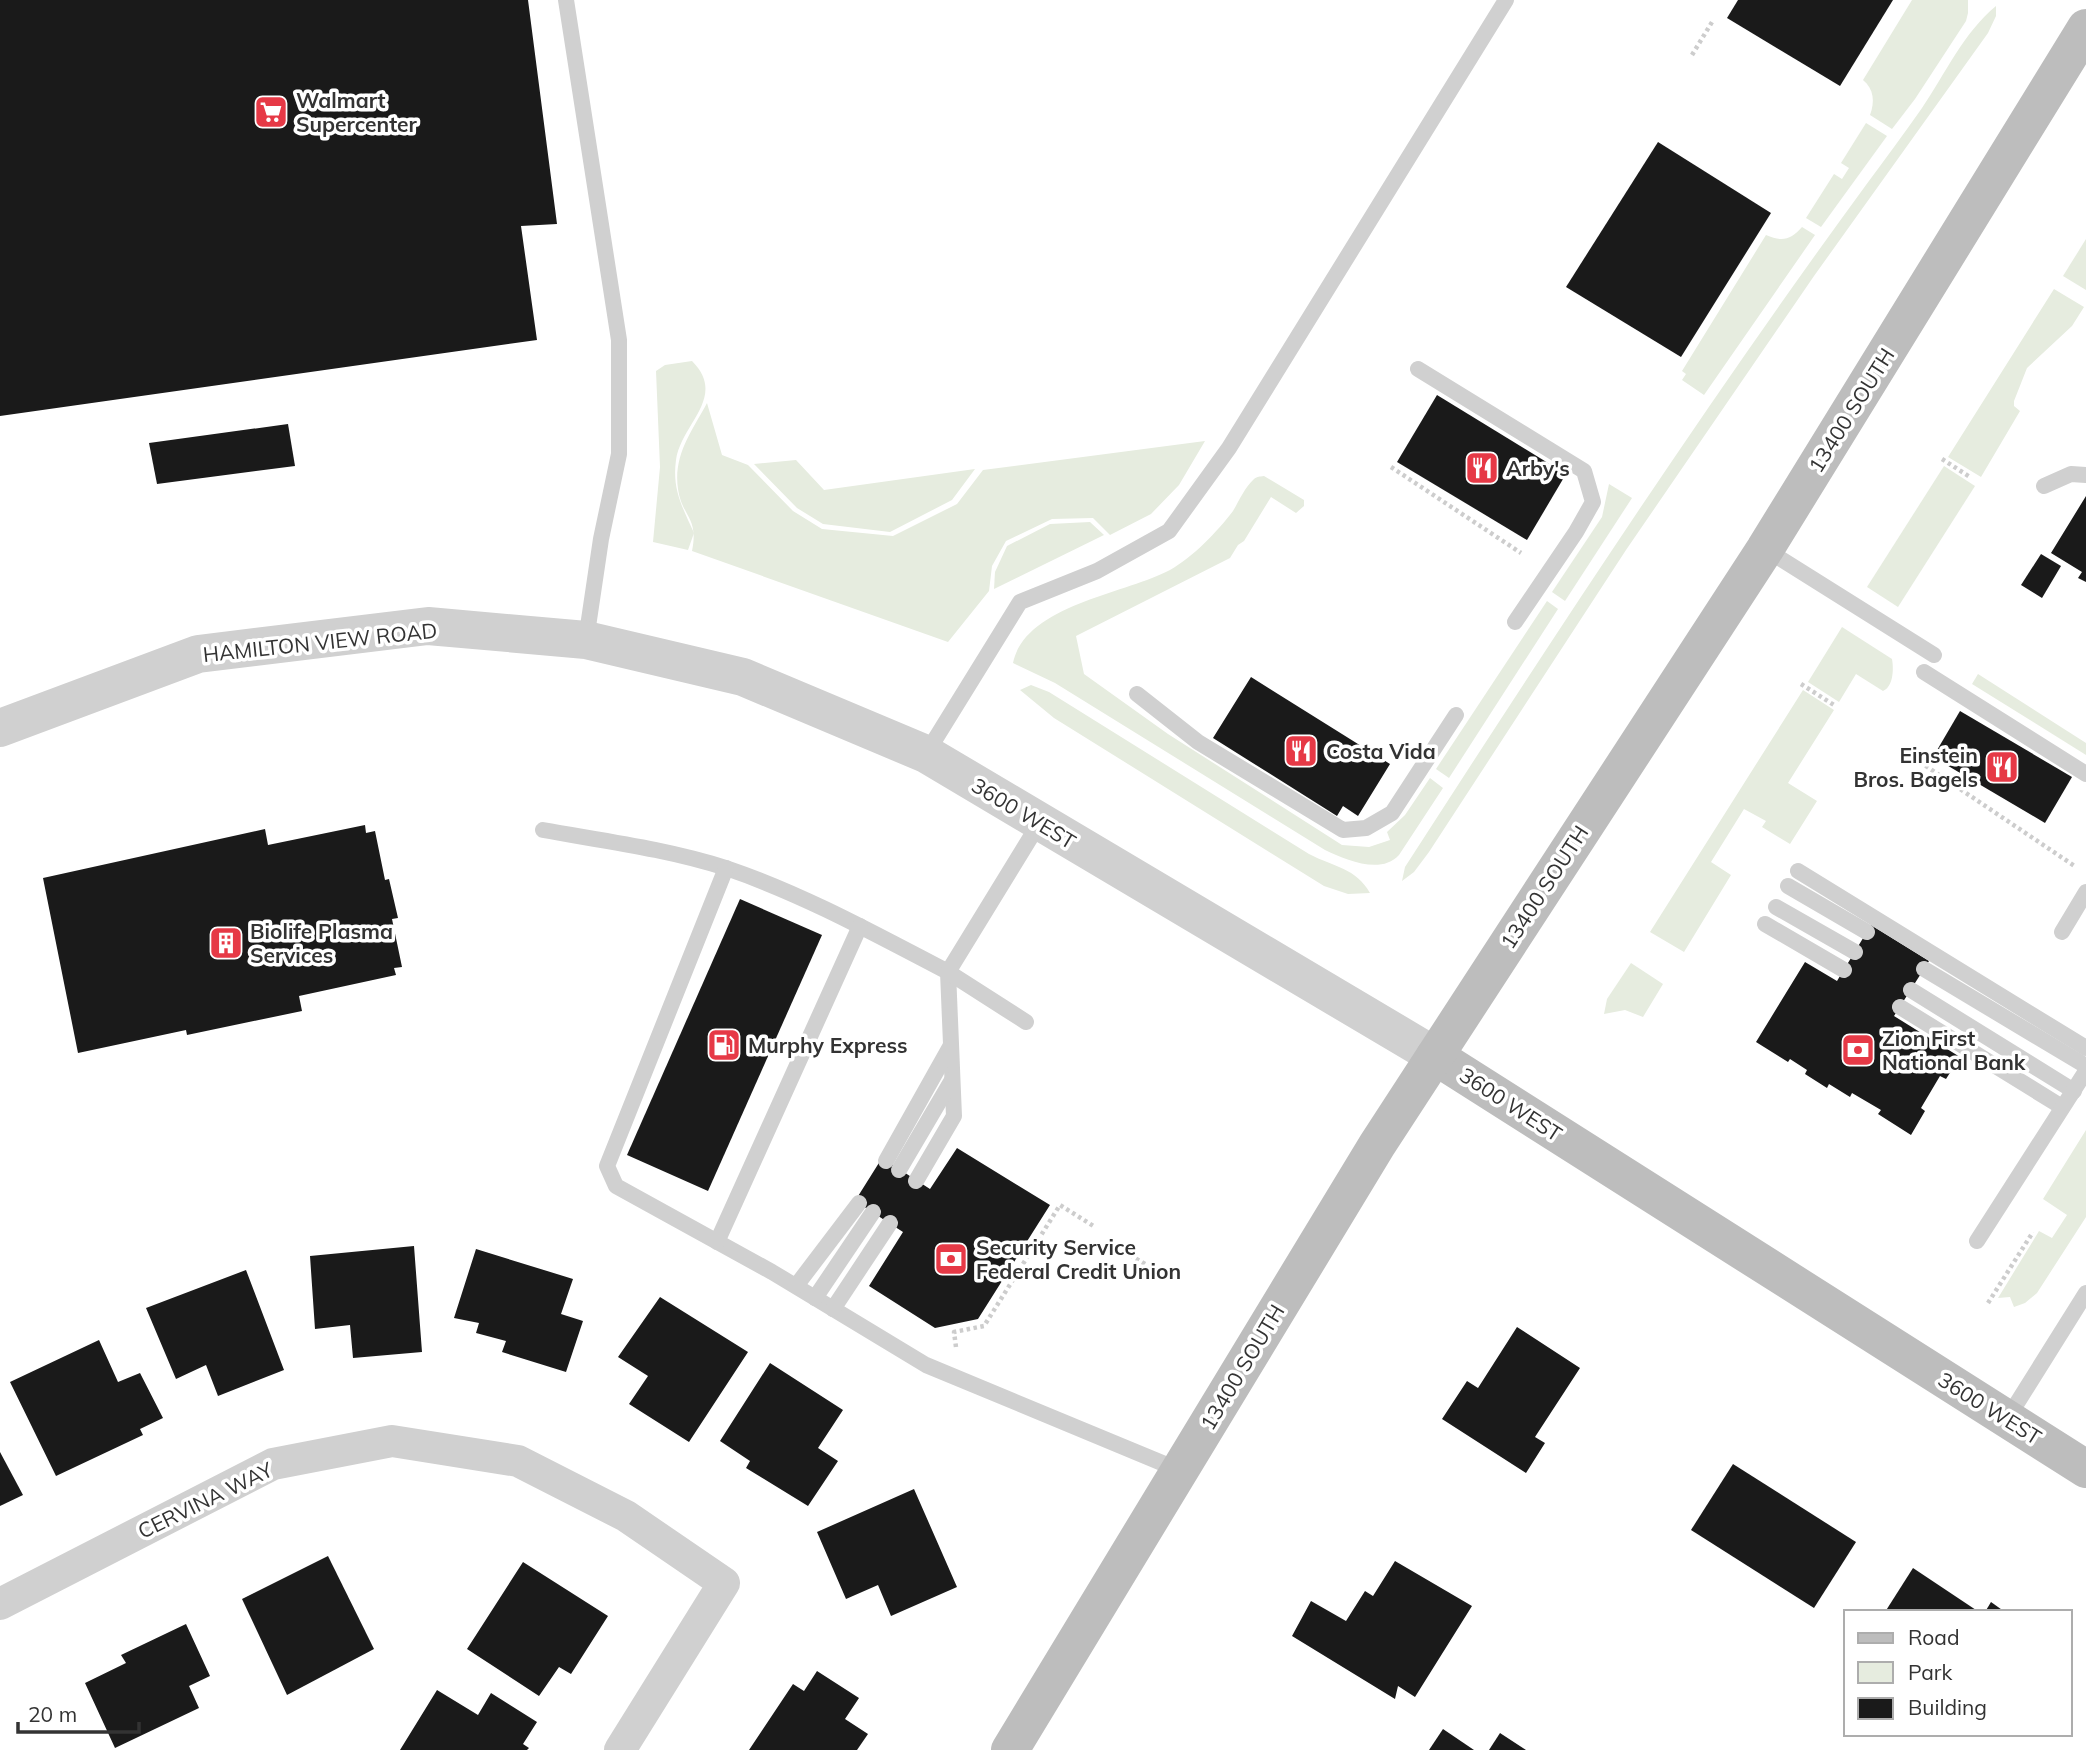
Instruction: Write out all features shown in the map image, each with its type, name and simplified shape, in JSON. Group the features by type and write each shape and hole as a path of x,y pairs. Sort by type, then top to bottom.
{"main road":[{"name":"13400 SOUTH","path":"1010,1750 1370,1156 1765,549 2086,28"},
{"name":"3600 WEST","path":"1435,1056 2086,1469"}],"street":[{"name":"HAMILTON VIEW ROAD","path":"0,728 198,654 428,626 586,640 743,677 926,754"},
{"name":"3600 WEST","path":"926,754 1435,1056"},
{"name":"CERVINA WAY","path":"0,1604 273,1464 392,1441 518,1461 626,1516 724,1583 620,1750"}],"lane":[{"path":"566,0 619,340 619,454 601,539 586,640"},
{"path":"926,754 1020,602 1097,571 1169,531 1236,437 1506,0"},
{"path":"1418,369 1584,471 1592,502 1576,532 1515,622"},
{"path":"2044,486 2071,474 2086,475"},
{"path":"1765,549 1934,655"},
{"path":"1924,672 2086,774"},
{"path":"1137,694 1198,742 1343,830 1366,828 1392,813 1456,715"},
{"path":"916,1181 954,1116 948,972 1040,822"},
{"path":"543,830 670,854 726,869 860,926 948,972 1026,1022"},
{"path":"726,869 607,1166 616,1186 796,1286 926,1365 1179,1470"},
{"path":"1798,871 2086,1048"},
{"path":"1788,886 1867,932"},
{"path":"2062,932 2086,892"},
{"path":"1776,907 1855,952"},
{"path":"1765,924 1844,970"},
{"path":"717,1242 860,926"},
{"path":"1924,969 2086,1069 1977,1241"},
{"path":"1911,990 2074,1091"},
{"path":"1900,1007 2062,1107"},
{"path":"951,1045 892,1166 952,1080"},
{"path":"796,1286 859,1203"},
{"path":"815,1298 873,1212"},
{"path":"833,1309 890,1223"},
{"path":"2007,1419 2086,1293"}],"path":[{"path":"1692,55 1712,22"},
{"path":"1942,459 1970,477"},
{"path":"1391,467 1521,553"},
{"path":"1801,684 1834,705"},
{"path":"1908,754 2086,874"},
{"path":"959,1380 954,1332 984,1326 1060,1205 1095,1227"},
{"path":"1988,1303 2033,1232"},
{"path":"1130,1255 1160,1273"}],"green space":[{"path":"1912,0 1968,0 1968,13 1966,21 1915,99 1892,129 1870,115 1872,96 1863,80"},
{"path":"1996,6 1996,16 1988,33 1814,276 1626,550 1429,852 1414,872 1402,881 1405,867 1688,437 1922,108 1974,28"},
{"path":"1866,123 1887,136 1821,227 1806,218 1834,174 1842,179 1849,168 1841,163"},
{"path":"1802,227 1815,235 1704,395 1682,380 1686,374 1682,371 1766,235 1777,239 1786,238"},
{"path":"2086,239 2086,290 2063,276"},
{"path":"2054,289 2084,307 2072,326 2027,368 2014,401 2014,406 2020,411 1981,477 1948,457"},
{"path":"692,361 702,374 704,399 680,447 675,471 679,498 694,533 688,550 653,542 660,467 656,371 665,365"},
{"path":"707,403 722,455 748,465 793,511 822,529 893,536 957,504 983,470 1205,441 1179,485 1151,514 1110,535 1093,518 1052,519 1006,541 992,566 989,591 948,642 692,551 692,524 680,498 678,465 685,444"},
{"path":"796,460 824,490 975,469 952,500 890,532 823,524 797,508 754,464"},
{"path":"1944,466 1975,486 1898,607 1867,587"},
{"path":"1264,476 1304,500 1304,506 1296,513 1271,497 1244,541 1230,558 1076,636 1084,674 1168,734 1342,845 1369,847 1390,840 1387,832 1405,815 1430,778 1443,788 1399,855 1383,864 1363,864 1325,850 1055,683 1013,663 1021,643 1036,627 1056,614 1151,579 1187,558 1227,519 1251,482"},
{"path":"1609,484 1632,498 1565,601 1552,592 1602,517"},
{"path":"1090,522 1104,535 994,589 995,572 1007,546 1050,524"},
{"path":"1547,601 1558,609 1449,778 1436,769"},
{"path":"1842,627 1892,659 1892,678 1886,689 1883,691 1856,674 1839,702 1808,682"},
{"path":"1978,674 2086,743 2086,755 1972,684"},
{"path":"1031,685 1049,692 1309,854 1351,873 1370,893 1348,894 1324,886 1054,718 1020,690"},
{"path":"1803,690 1834,710 1788,783 1817,801 1790,844 1762,827 1766,821 1744,809 1711,862 1731,875 1684,952 1650,932"},
{"path":"1631,963 1663,984 1643,1017 1625,1010 1604,1014 1607,999"},
{"path":"2086,1130 2086,1217 2037,1293 2025,1303 2014,1307 2010,1297 1998,1298 2039,1231 2052,1238 2067,1215 2043,1199"}],"building":[{"name":"Walmart Supercenter","path":"0,0 528,0 557,224 521,226 537,340 0,416"},
{"path":"1738,0 1893,0 1840,86 1727,18"},
{"path":"1658,142 1771,213 1681,357 1566,287"},
{"name":"Arby's","path":"1437,395 1566,474 1527,540 1397,462"},
{"path":"288,424 295,466 157,484 149,443"},
{"path":"2086,496 2086,582 2078,578 2082,572 2051,553"},
{"path":"2041,554 2061,566 2042,598 2021,585"},
{"name":"Costa Vida","path":"1251,677 1390,764 1358,816 1343,806 1337,816 1213,738"},
{"name":"Einstein Bros. Bagels","path":"1960,711 2072,777 2045,823 1933,757"},
{"name":"Biolife Plasma Services","path":"365,825 366,833 375,831 385,880 389,879 398,918 392,919 402,967 394,968 396,975 299,996 302,1011 187,1035 186,1030 78,1053 43,878 265,829 268,845"},
{"name":"Murphy Express","path":"740,899 822,935 708,1191 627,1155"},
{"name":"Zion First National Bank","path":"1871,925 1929,961 1894,1016 1960,1057 1946,1079 1940,1076 1921,1108 1925,1111 1911,1135 1878,1114 1881,1110 1852,1093 1850,1097 1829,1084 1827,1088 1805,1074 1807,1070 1790,1059 1788,1062 1756,1042 1805,962 1837,981"},
{"name":"Security Service Federal Credit Union","path":"957,1148 1050,1205 978,1319 935,1328 869,1286 903,1232 855,1201 882,1158 930,1189"},
{"path":"414,1246 422,1352 353,1358 350,1325 315,1329 310,1256"},
{"path":"476,1249 573,1279 561,1314 583,1321 566,1372 502,1352 506,1341 476,1333 479,1323 454,1318"},
{"path":"246,1270 284,1370 218,1396 206,1365 176,1379 146,1308"},
{"path":"660,1297 748,1352 689,1442 629,1404 648,1376 618,1357"},
{"path":"1517,1327 1580,1368 1535,1437 1545,1443 1526,1473 1442,1419 1467,1381 1478,1388"},
{"path":"99,1340 118,1382 140,1373 163,1418 140,1429 143,1435 56,1476 10,1382"},
{"path":"770,1363 843,1410 818,1448 838,1461 808,1506 746,1468 750,1461 720,1441"},
{"path":"0,1452 23,1495 0,1506"},
{"path":"1733,1464 1856,1542 1814,1608 1691,1530"},
{"path":"914,1489 957,1587 891,1616 878,1585 846,1599 817,1532"},
{"path":"328,1556 374,1649 287,1695 242,1599"},
{"path":"1395,1561 1472,1606 1415,1697 1398,1686 1395,1699 1292,1636 1311,1601 1346,1621 1365,1591 1373,1596"},
{"path":"523,1562 608,1616 571,1674 559,1667 539,1696 467,1649"},
{"path":"1913,1568 1976,1610 1886,1610"},
{"path":"1991,1602 2002,1610 1986,1610"},
{"path":"186,1624 210,1676 189,1686 199,1708 115,1748 85,1683 126,1663 121,1655"},
{"path":"817,1671 859,1698 845,1719 868,1734 857,1750 749,1750 793,1684 804,1691"},
{"path":"437,1690 478,1715 491,1693 537,1722 523,1744 529,1748 400,1750"},
{"path":"1443,1729 1474,1750 1429,1750"},
{"path":"1500,1733 1526,1750 1489,1750"}],"place":[{"name":"Walmart Supercenter","path":"271,112"},
{"name":"Arby's","path":"1482,468"},
{"name":"Costa Vida","path":"1301,751"},
{"name":"Einstein Bros. Bagels","path":"2002,767"},
{"name":"Biolife Plasma Services","path":"226,943"},
{"name":"Murphy Express","path":"724,1045"},
{"name":"Zion First National Bank","path":"1858,1050"},
{"name":"Security Service Federal Credit Union","path":"951,1259"}]}
